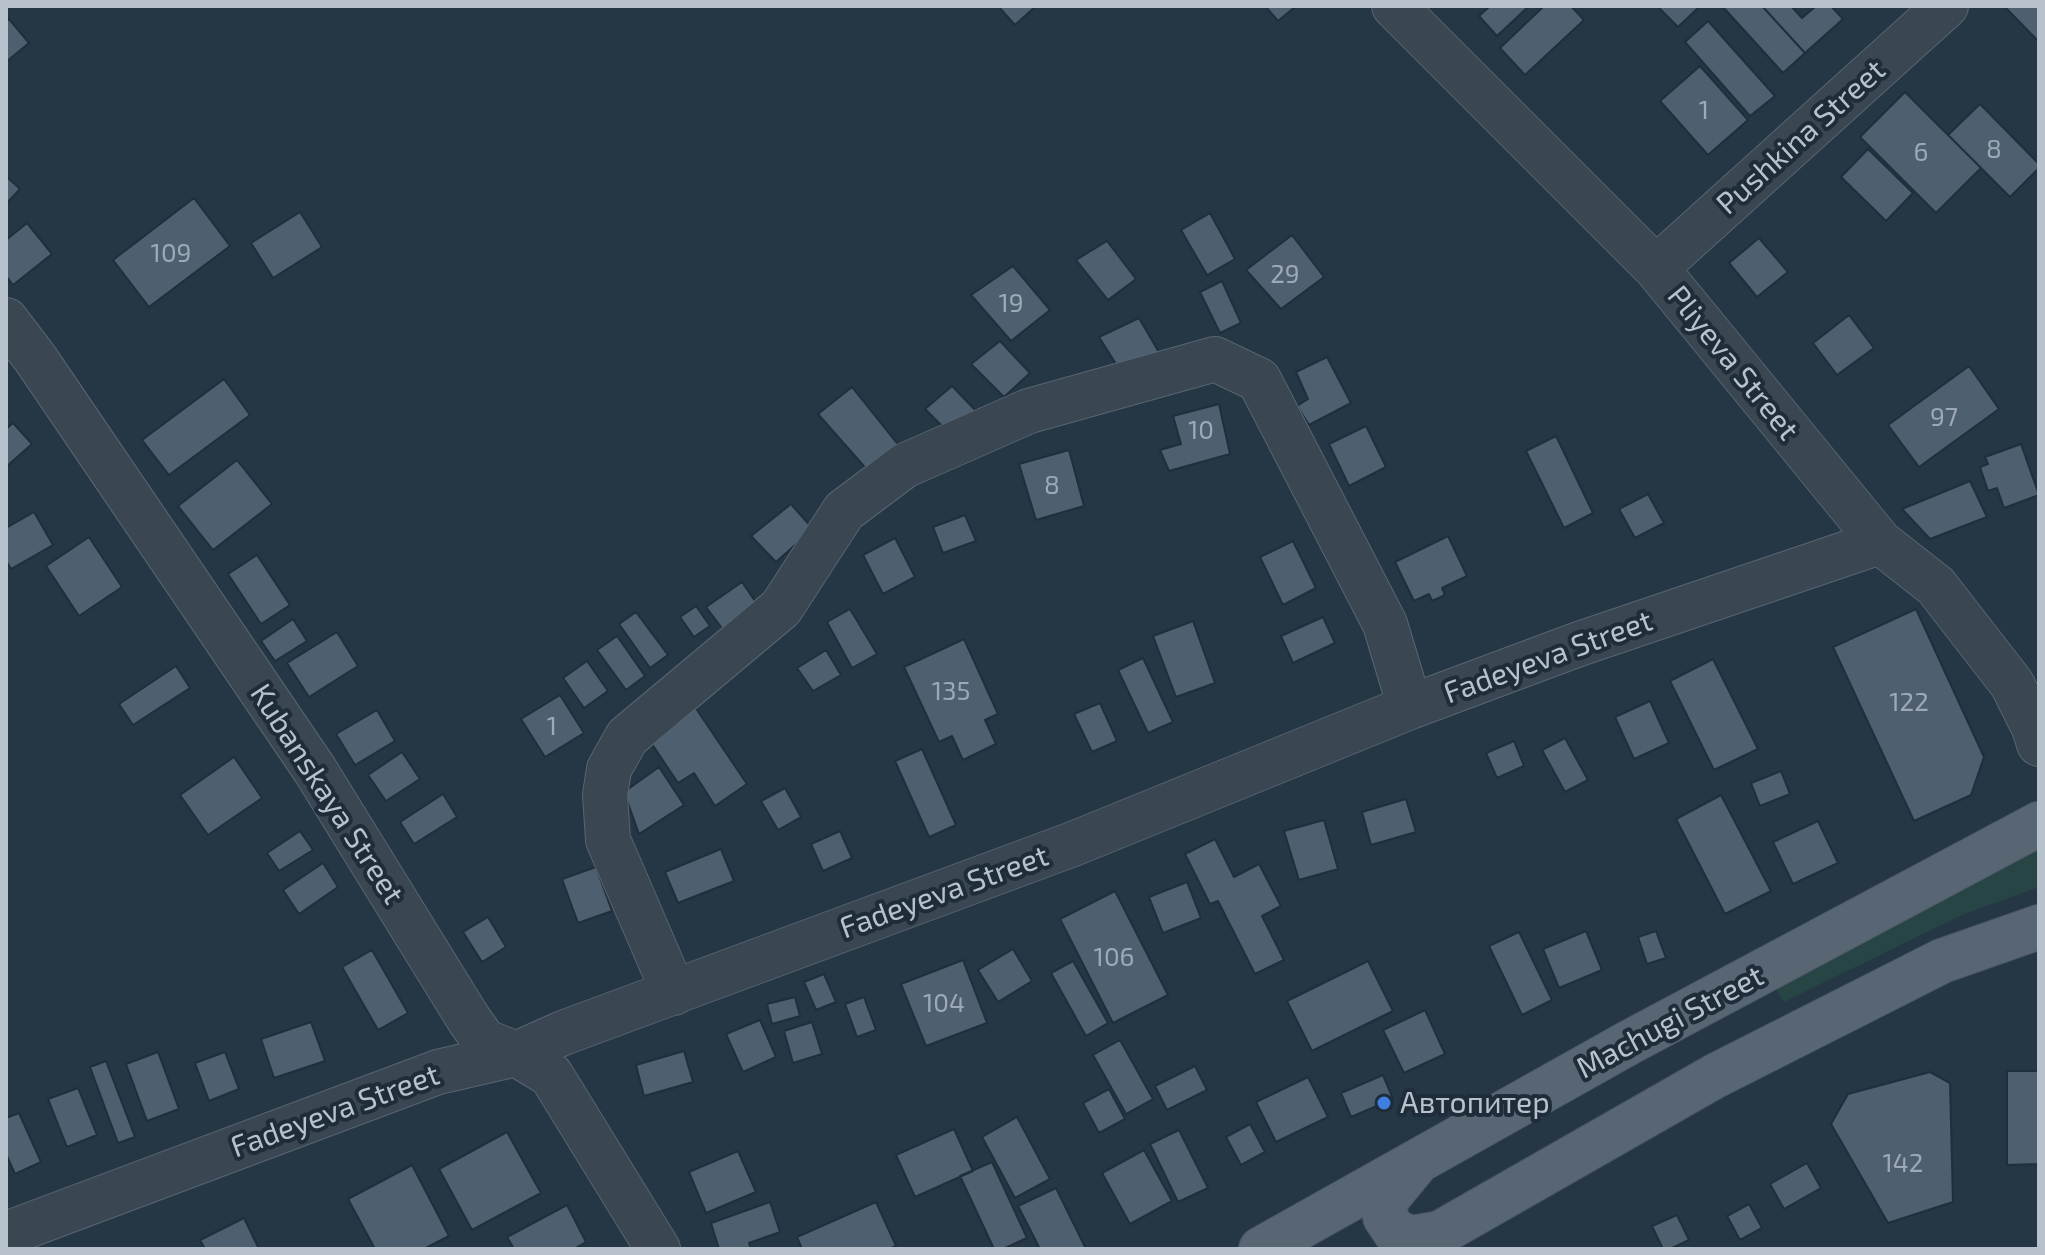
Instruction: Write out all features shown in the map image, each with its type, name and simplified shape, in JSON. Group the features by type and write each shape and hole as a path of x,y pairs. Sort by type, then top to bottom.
{"main road":[{"name":"Machugi Street","path":"1261,1249 1630,1042 2039,824"},
{"path":"1416,1164 1386,1200 1385,1217 1395,1232 1426,1241 1715,1076 1942,961 2039,927"}],"street":[{"name":"Pliyeva Street","path":"1394,6 1656,268 1880,542 1936,586 2012,684 2037,732"},
{"name":"Pushkina Street","path":"1656,268 1946,6"},
{"name":"Kubanskaya Street","path":"6,320 315,770 484,1041 516,1054 551,1075 658,1249"},
{"path":"674,993 608,840 605,795 609,769 627,737 781,608 844,511 904,466 1029,411 1215,359 1259,380 1385,624 1410,707"},
{"name":"Fadeyeva Street","path":"6,1234 438,1072 516,1054 563,1033 1073,844 1410,707 1579,644 1880,542"}],"green space":[{"path":"2039,849 2039,887 1962,915 1784,1002 1776,989"}],"building":[{"path":"998,6 1036,6 1015,25"},
{"path":"1265,6 1296,6 1278,21"},
{"path":"1490,6 1529,6 1497,36 1479,16"},
{"path":"1544,6 1571,6 1584,20 1525,75 1500,48"},
{"path":"1657,6 1696,6 1698,8 1678,27"},
{"path":"1722,6 1762,6 1805,53 1783,73"},
{"path":"1762,6 1791,6 1802,18 1816,6 1831,6 1843,19 1805,53"},
{"path":"2004,6 2039,6 2039,42"},
{"path":"9,19 29,43 6,62 6,22"},
{"path":"1708,21 1775,96 1750,116 1685,42"},
{"path":"1700,66 1748,120 1708,155 1660,101"},
{"path":"1905,92 1981,168 1936,213 1860,137"},
{"path":"1980,104 2039,164 2039,168 2010,197 1948,135"},
{"path":"1868,149 1913,193 1886,221 1841,177"},
{"path":"6,176 20,189 6,204"},
{"path":"194,198 230,246 149,307 113,260"},
{"path":"300,212 322,247 273,278 251,243"},
{"path":"1210,213 1235,259 1207,275 1181,230"},
{"path":"27,223 52,254 13,285 6,276 6,240"},
{"path":"1292,235 1324,277 1281,309 1246,270"},
{"path":"1759,238 1788,272 1757,297 1729,263"},
{"path":"1107,241 1136,279 1108,300 1076,260"},
{"path":"1013,266 1050,310 1011,341 971,295"},
{"path":"1222,281 1241,323 1220,333 1200,292"},
{"path":"1849,315 1874,348 1837,375 1813,343"},
{"path":"1139,318 1160,354 1121,372 1099,337"},
{"path":"1000,341 1030,373 1004,397 971,364"},
{"path":"1327,357 1351,403 1309,425 1297,406 1308,399 1296,372"},
{"path":"1969,366 1999,409 1919,467 1888,425"},
{"path":"224,379 250,415 169,475 142,440"},
{"path":"952,386 979,414 952,436 925,409"},
{"path":"852,387 900,447 869,472 818,414"},
{"path":"1219,404 1230,454 1169,471 1160,450 1181,444 1173,416"},
{"path":"13,423 32,444 6,467 6,429"},
{"path":"1366,426 1386,467 1349,486 1329,444"},
{"path":"1556,436 1593,513 1564,528 1526,451"},
{"path":"2021,444 2039,495 2004,508 1997,488 1988,491 1980,467 1988,464 1985,457"},
{"path":"1069,450 1084,506 1036,520 1019,464"},
{"path":"237,460 272,504 213,550 178,506"},
{"path":"1970,481 1987,517 1930,539 1902,509"},
{"path":"1648,494 1664,523 1635,538 1619,509"},
{"path":"791,504 813,529 776,562 751,536"},
{"path":"34,512 53,545 11,569 6,561 6,528"},
{"path":"965,515 976,541 943,553 933,527"},
{"path":"1448,536 1467,576 1442,588 1445,595 1432,601 1429,594 1414,601 1395,562"},
{"path":"89,537 122,587 79,616 46,566"},
{"path":"895,538 915,577 883,594 863,555"},
{"path":"1293,541 1316,588 1283,605 1260,557"},
{"path":"257,555 290,605 261,624 228,574"},
{"path":"742,582 759,607 724,631 706,607"},
{"path":"696,606 710,626 694,637 680,617"},
{"path":"850,609 877,654 852,668 827,622"},
{"path":"1916,609 1984,757 1971,795 1914,821 1833,647"},
{"path":"636,612 668,655 650,668 619,624"},
{"path":"1323,617 1335,643 1293,663 1281,636"},
{"path":"293,619 307,641 275,661 261,641"},
{"path":"1193,621 1215,683 1176,697 1153,636"},
{"path":"337,632 358,666 309,697 287,663"},
{"path":"617,636 645,676 626,690 597,650"},
{"path":"964,639 998,714 985,720 996,744 963,760 952,736 939,742 904,667"},
{"path":"826,650 841,675 813,691 797,668"},
{"path":"1143,658 1173,722 1148,733 1118,670"},
{"path":"1713,659 1758,749 1714,770 1670,681"},
{"path":"587,661 608,691 584,708 563,678"},
{"path":"176,666 190,688 133,725 119,704"},
{"path":"560,695 584,733 545,757 521,719"},
{"path":"1650,701 1669,743 1634,759 1615,717"},
{"path":"1100,703 1117,741 1092,752 1074,714"},
{"path":"695,707 747,784 715,806 694,773 678,783 648,738"},
{"path":"377,710 395,741 355,765 336,734"},
{"path":"1565,738 1588,780 1565,792 1542,750"},
{"path":"1514,741 1524,766 1497,778 1486,753"},
{"path":"922,749 956,825 929,837 895,761"},
{"path":"402,752 420,779 386,801 368,775"},
{"path":"234,757 262,798 208,835 180,795"},
{"path":"659,767 684,805 639,834 624,792"},
{"path":"1781,771 1790,794 1760,806 1751,783"},
{"path":"785,788 801,817 778,830 761,801"},
{"path":"443,794 457,817 414,844 400,822"},
{"path":"1721,795 1771,891 1725,914 1676,819"},
{"path":"1406,799 1416,832 1371,845 1362,812"},
{"path":"1324,820 1338,869 1299,880 1284,831"},
{"path":"1818,821 1838,863 1793,884 1773,842"},
{"path":"300,831 313,850 279,871 267,853"},
{"path":"840,831 852,858 823,871 811,844"},
{"path":"1215,839 1234,877 1259,864 1281,906 1262,916 1284,960 1255,974 1218,901 1210,904 1185,854"},
{"path":"721,849 734,881 678,903 665,872"},
{"path":"323,863 338,887 299,914 283,890"},
{"path":"596,867 612,911 578,923 562,879"},
{"path":"1187,882 1201,918 1163,933 1149,897"},
{"path":"1115,891 1168,995 1113,1023 1060,919"},
{"path":"488,917 506,947 482,962 463,932"},
{"path":"1586,931 1602,970 1559,988 1543,949"},
{"path":"1656,931 1666,958 1647,964 1638,937"},
{"path":"1519,932 1552,1000 1522,1015 1489,946"},
{"path":"1013,949 1032,981 998,1002 978,970"},
{"path":"372,950 408,1013 378,1030 342,967"},
{"path":"963,960 987,1023 926,1046 901,984"},
{"path":"1073,961 1108,1023 1086,1036 1051,973"},
{"path":"1368,961 1393,1011 1312,1051 1287,1001"},
{"path":"824,974 836,1002 816,1010 804,982"},
{"path":"795,997 800,1016 772,1024 767,1004"},
{"path":"864,997 876,1030 857,1037 845,1004"},
{"path":"1425,1010 1445,1054 1404,1073 1383,1030"},
{"path":"760,1020 776,1057 743,1072 726,1034"},
{"path":"311,1022 325,1061 274,1078 261,1039"},
{"path":"812,1022 822,1054 793,1063 784,1031"},
{"path":"1120,1040 1153,1099 1126,1114 1093,1055"},
{"path":"684,1051 693,1082 644,1096 636,1065"},
{"path":"158,1052 179,1109 147,1121 126,1064"},
{"path":"225,1052 239,1089 209,1101 195,1063"},
{"path":"106,1061 135,1137 118,1143 90,1067"},
{"path":"1195,1066 1207,1090 1167,1110 1155,1086"},
{"path":"2007,1071 2039,1071 2039,1164 2007,1165"},
{"path":"1930,1072 1950,1083 1953,1202 1888,1223 1831,1124 1848,1094"},
{"path":"1383,1075 1393,1099 1351,1117 1341,1093"},
{"path":"1308,1077 1328,1117 1276,1142 1256,1102"},
{"path":"78,1088 97,1135 67,1147 48,1099"},
{"path":"1109,1089 1125,1119 1099,1133 1083,1103"},
{"path":"19,1113 41,1162 15,1174 6,1154 6,1118"},
{"path":"1017,1117 1050,1179 1015,1198 982,1137"},
{"path":"1250,1124 1265,1152 1241,1165 1226,1137"},
{"path":"954,1129 973,1171 915,1197 896,1155"},
{"path":"1179,1130 1208,1188 1178,1202 1150,1144"},
{"path":"507,1132 541,1193 472,1230 439,1169"},
{"path":"1144,1150 1172,1201 1130,1224 1102,1173"},
{"path":"738,1151 756,1192 706,1213 689,1172"},
{"path":"992,1162 1027,1238 1003,1249 994,1249 960,1176"},
{"path":"1807,1163 1821,1188 1784,1209 1770,1184"},
{"path":"412,1165 449,1236 424,1249 375,1249 348,1199"},
{"path":"1056,1188 1086,1249 1040,1249 1018,1206"},
{"path":"770,1202 780,1232 749,1243 751,1249 719,1249 711,1223"},
{"path":"876,1202 896,1246 889,1249 802,1249 797,1237"},
{"path":"1749,1204 1762,1228 1740,1240 1727,1216"},
{"path":"567,1205 586,1242 574,1249 514,1249 507,1237"},
{"path":"1677,1215 1689,1240 1663,1249 1652,1226"},
{"path":"244,1218 259,1249 205,1249 200,1240"}],"place":[{"name":"Автопитер","path":"1384,1103"}]}
